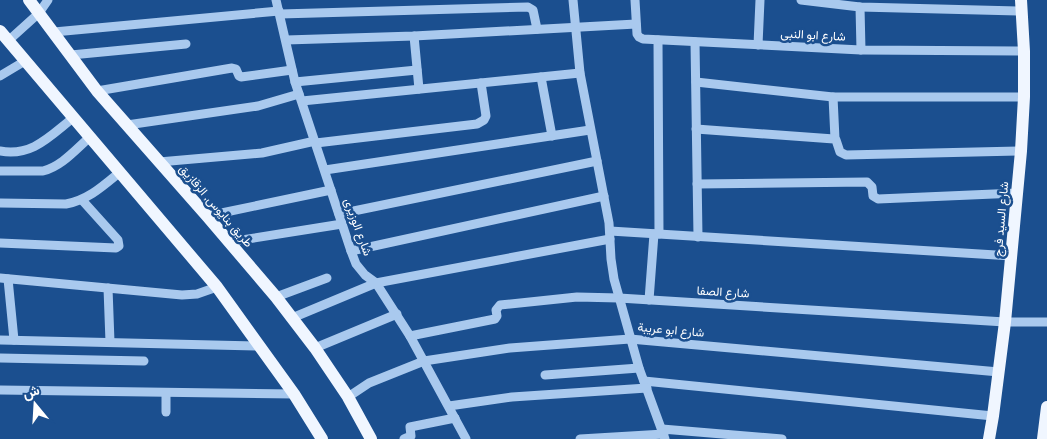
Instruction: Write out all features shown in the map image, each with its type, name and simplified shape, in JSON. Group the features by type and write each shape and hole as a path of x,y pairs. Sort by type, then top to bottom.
{"main road":[{"name":"طريق بنايوس, الزقازيق","path":"29,0 97,91 208,216 316,348 348,396 371,439"},
{"name":"شارع السيد فرج","path":"989,439 994,416 1005,322 1021,151 1024,51 1021,5"},
{"path":"4,36 217,287 294,394 322,439"},
{"path":"1043,439 1047,407"}],"street":[{"path":"4,36 39,13 48,0"},
{"name":"شارع الوزيرى","path":"276,0 295,82 356,264 365,275 376,283 410,336 466,439"},
{"path":"572,0 580,73 610,235 612,269 639,368 664,434"},
{"path":"286,40 414,36 636,24 634,0"},
{"path":"758,45 760,0"},
{"path":"800,0 860,7 890,4 1021,5"},
{"path":"54,32 280,12 528,7 532,10 537,30"},
{"path":"860,7 861,50"},
{"name":"شارع ابو النبى","path":"636,24 639,37 643,40 861,50 1024,51"},
{"path":"414,36 419,89"},
{"path":"648,300 656,234 658,40"},
{"path":"695,42 698,237"},
{"path":"71,55 186,44"},
{"path":"0,76 25,61"},
{"path":"97,91 232,68 236,69 241,77 292,70"},
{"path":"295,82 417,70"},
{"path":"127,125 258,106 300,97 419,89 580,73"},
{"path":"541,77 552,136"},
{"path":"696,82 833,97 1024,97"},
{"path":"159,162 262,153 316,142 481,123 486,116 481,83"},
{"path":"833,97 835,139 840,152 846,155 1021,151"},
{"path":"0,151 13,153 34,148 74,118"},
{"path":"696,129 835,139"},
{"path":"325,170 590,130"},
{"path":"0,170 48,170 58,165 90,137"},
{"path":"339,214 596,161"},
{"path":"0,203 66,204 82,200 120,172"},
{"path":"697,184 867,182 872,187 873,196 878,199 1017,193"},
{"path":"208,216 331,190"},
{"path":"351,251 604,196"},
{"path":"0,243 117,244 82,200"},
{"path":"229,242 342,224"},
{"path":"292,318 376,283 610,235 656,234 1012,256"},
{"path":"14,340 4,278 182,295 197,294 217,287"},
{"path":"276,297 327,278"},
{"path":"108,288 110,342"},
{"name":"شارع الصفا","path":"410,336 495,319 497,316 496,310 500,305 577,297 1005,322 1047,322"},
{"path":"316,348 396,314"},
{"name":"شارع ابو عريبة","path":"348,396 369,383 424,361 510,348 630,339 999,372"},
{"path":"0,340 260,346"},
{"path":"0,358 144,361"},
{"path":"545,375 639,368"},
{"path":"449,406 512,397 646,385 994,416"},
{"path":"0,390 294,394"},
{"path":"166,393 166,412"},
{"path":"404,439 411,436 410,427 455,418"},
{"path":"580,439 664,434 782,439"}]}
